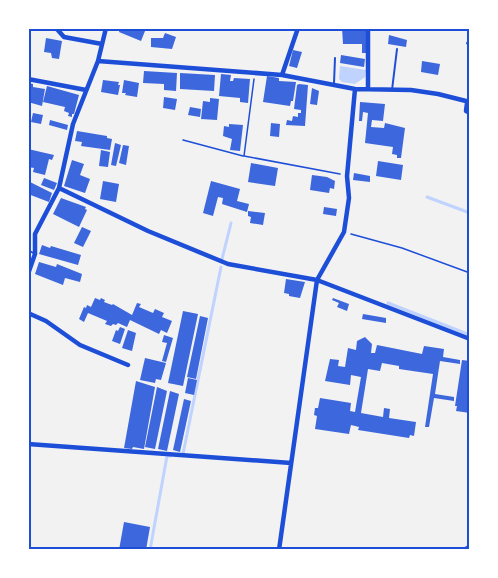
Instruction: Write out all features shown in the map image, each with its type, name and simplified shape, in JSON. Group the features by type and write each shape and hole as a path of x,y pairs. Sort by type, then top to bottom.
{"street":[{"path":"56,28 64,37 102,44"},
{"path":"28,274 35,254 35,234 59,188 74,124 98,61 106,28"},
{"path":"282,75 298,28"},
{"path":"368,28 368,89"},
{"path":"98,61 255,72 355,89 438,94 468,102 466,111 470,112"},
{"path":"28,79 86,90"},
{"path":"279,549 317,280 344,232 349,198 347,176 355,89"},
{"path":"59,188 148,231 228,264 317,280 470,339"},
{"path":"28,314 46,321 80,345 128,365"},
{"path":"28,444 291,463"}],"lane":[{"path":"467,43 470,48"},
{"path":"392,90 397,49"},
{"path":"334,86 335,58"},
{"path":"28,250 35,254"}],"path":[{"path":"244,156 255,72"},
{"path":"183,140 244,156 347,176"},
{"path":"344,232 402,248 470,273"},
{"path":"461,549 470,545"}],"water":[{"path":"340,66 366,70 365,77 355,84 342,82 339,79"}],"building":[{"path":"120,28 138,28 145,31 141,41 119,32"},
{"path":"342,28 366,28 366,53 362,53 362,44 343,44"},
{"path":"165,33 176,37 172,49 151,47 151,38 163,38"},
{"path":"389,35 407,40 406,47 388,44"},
{"path":"46,38 62,41 59,59 52,58 51,53 44,52"},
{"path":"293,50 302,52 297,68 289,66"},
{"path":"341,55 365,59 364,67 340,63"},
{"path":"422,61 440,64 438,75 421,72"},
{"path":"144,71 177,73 176,91 164,90 164,84 143,83"},
{"path":"180,73 215,75 214,91 180,89"},
{"path":"221,74 231,75 230,81 234,78 250,79 248,103 240,102 240,98 219,96"},
{"path":"267,76 279,78 279,81 296,82 290,106 263,102"},
{"path":"103,80 119,82 118,95 101,92"},
{"path":"124,80 139,83 137,97 122,93"},
{"path":"28,83 33,84 33,87 45,89 42,106 28,102"},
{"path":"299,84 308,85 305,126 286,125 287,120 292,121 293,116 298,117 298,113 301,113 301,110 294,109"},
{"path":"47,86 79,95 72,117 64,111 65,107 43,102"},
{"path":"312,88 319,91 317,105 310,104"},
{"path":"164,97 177,99 175,110 163,108"},
{"path":"210,98 219,99 217,120 201,119 203,101 210,102"},
{"path":"360,102 385,104 383,121 372,120 371,127 384,128 385,123 405,128 401,158 392,154 393,147 365,143 368,113 363,112 362,121 359,121"},
{"path":"190,107 201,109 200,117 188,115"},
{"path":"33,113 43,115 41,124 31,122"},
{"path":"50,120 68,125 67,130 49,125"},
{"path":"271,123 280,124 279,137 270,136"},
{"path":"229,124 243,125 240,151 230,150 232,139 223,136 224,126 229,127"},
{"path":"77,131 107,136 112,139 110,150 81,146 82,142 75,141"},
{"path":"115,143 121,145 116,166 111,165"},
{"path":"123,145 129,146 126,165 119,163"},
{"path":"28,149 54,155 52,160 49,159 45,175 33,172 34,168 28,167"},
{"path":"101,150 110,152 108,167 99,166"},
{"path":"72,160 84,164 80,175 90,179 85,193 64,186"},
{"path":"378,161 403,165 401,180 376,176"},
{"path":"251,163 278,168 275,186 248,182"},
{"path":"354,173 370,176 370,182 353,180"},
{"path":"312,175 327,177 335,181 334,189 330,188 329,193 310,190"},
{"path":"44,178 57,183 54,190 41,185"},
{"path":"28,181 52,193 49,202 28,194"},
{"path":"103,181 119,184 116,202 100,199"},
{"path":"211,181 240,189 237,201 249,204 247,212 222,204 223,198 218,197 213,216 203,213"},
{"path":"61,198 86,207 87,210 79,227 53,214"},
{"path":"324,207 337,209 336,216 323,214"},
{"path":"248,211 265,213 263,225 250,223 251,217 248,216"},
{"path":"82,227 91,231 83,247 74,243"},
{"path":"42,245 81,255 78,265 39,254"},
{"path":"39,262 56,267 57,264 82,274 80,282 65,278 63,285 35,274"},
{"path":"286,279 305,282 300,298 284,293"},
{"path":"95,298 100,300 101,298 105,300 104,302 113,304 132,315 137,303 141,304 139,307 153,313 155,309 164,313 162,317 172,321 167,333 161,330 159,334 130,320 127,327 118,323 111,326 105,324 107,321 88,313 84,322 79,319 84,307 86,308 87,305 91,307"},
{"path":"333,298 349,304 347,311 337,307 339,303 332,300"},
{"path":"183,311 198,314 183,386 168,383"},
{"path":"363,314 386,318 386,323 362,319"},
{"path":"200,316 208,318 196,379 187,377"},
{"path":"120,327 125,329 120,344 112,341 116,330 118,331"},
{"path":"128,330 136,333 132,351 122,348"},
{"path":"164,335 173,338 166,362 162,361 167,343 162,342"},
{"path":"365,337 372,344 371,353 375,353 377,345 422,354 424,346 444,349 443,357 460,360 460,364 440,361 435,394 454,397 454,401 434,398 429,427 425,427 433,374 399,369 399,366 382,363 380,371 368,369 361,413 383,417 384,408 390,409 389,418 416,422 414,436 410,435 409,438 358,430 359,427 351,425 349,434 315,429 317,416 314,415 315,408 318,408 320,398 351,403 350,411 355,412 361,377 351,375 350,385 325,381 330,359 339,360 338,366 345,367 348,348 356,350 357,341"},
{"path":"145,358 166,363 161,380 156,379 155,383 140,380"},
{"path":"462,360 470,361 470,413 456,411 457,406 455,406"},
{"path":"188,378 197,380 194,395 185,393"},
{"path":"136,381 155,387 144,449 124,448"},
{"path":"157,387 167,391 155,449 145,447"},
{"path":"170,391 179,394 167,451 158,449"},
{"path":"184,399 191,401 180,452 173,450"},
{"path":"124,522 150,527 146,550 119,550"}],"waterway":[{"path":"427,197 470,213"},
{"path":"222,259 231,223"},
{"path":"183,454 221,267"},
{"path":"388,303 470,335"},
{"path":"150,550 167,456 170,456"}]}
